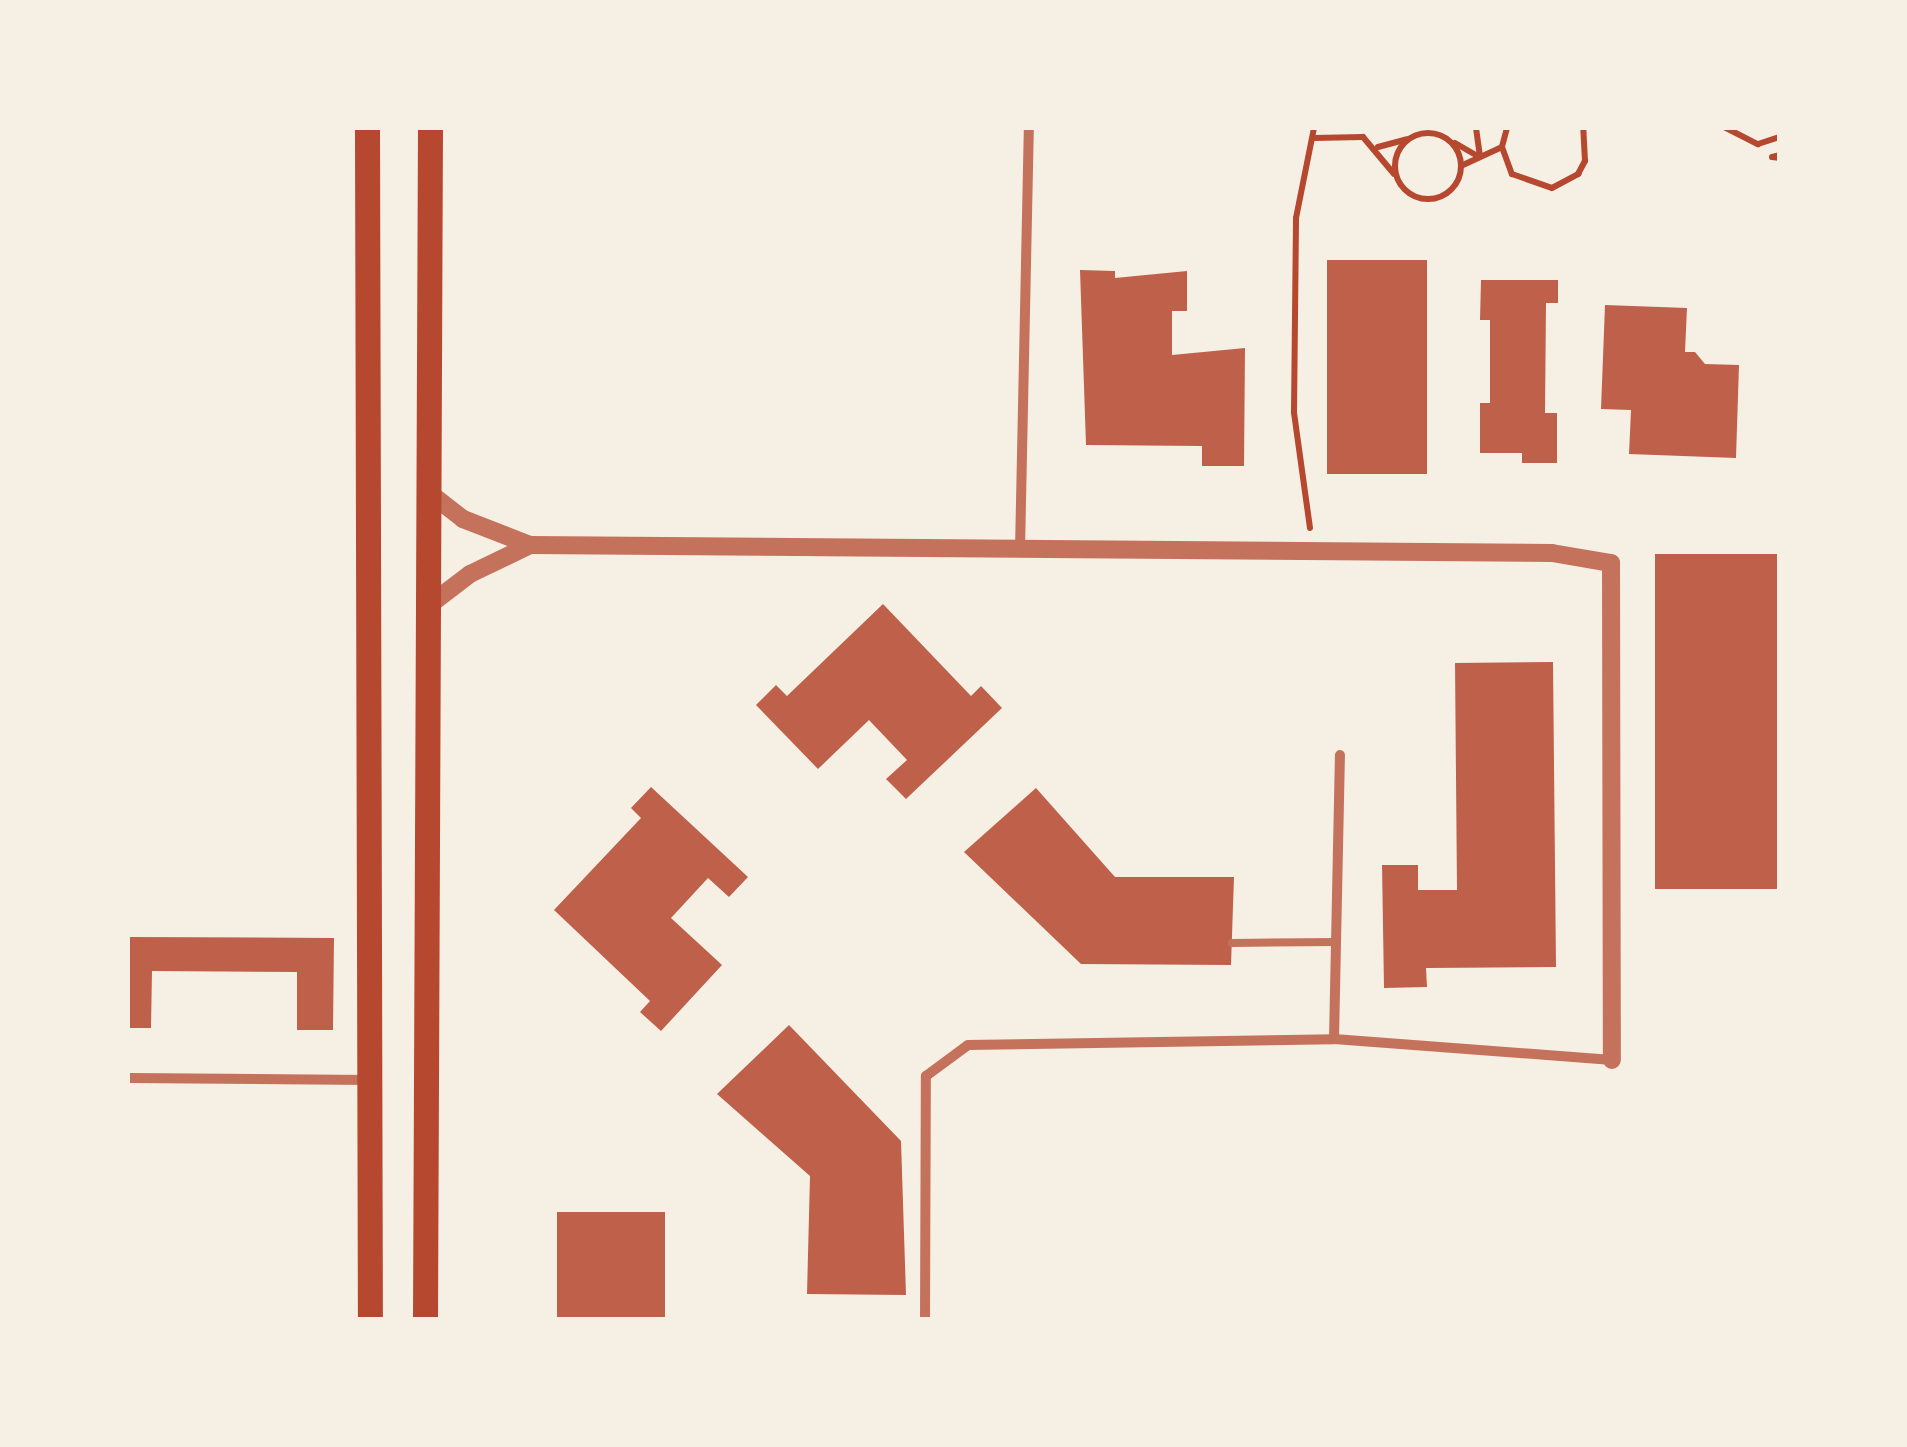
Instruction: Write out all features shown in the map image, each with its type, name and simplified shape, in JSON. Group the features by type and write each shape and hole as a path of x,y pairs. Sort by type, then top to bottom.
{"main road":[{"path":"367,128 370,1320"},
{"path":"425,1320 432,603 430,128"}],"street":[{"path":"1020,550 1029,128"},
{"path":"431,494 463,519 530,545 1552,554 1611,562 1612,1060 1334,1039 968,1045 926,1076 925,1320"},
{"path":"432,603 470,574 530,545"},
{"path":"1334,1039 1340,756"},
{"path":"128,1078 371,1080"}],"lane":[{"path":"1232,943 1336,942"}],"path":[{"path":"1314,128 1296,218 1294,412 1314,553"},
{"path":"1397,179 1397,153 1412,137 1429,128"},
{"path":"1476,128 1480,158"},
{"path":"1508,128 1502,147 1512,174 1552,188 1585,161 1583,128"},
{"path":"1726,128 1758,144 1780,137"},
{"path":"1314,138 1340,131 1363,137 1378,147 1397,179 1416,197 1441,197 1462,166 1502,147"},
{"path":"1378,147 1428,132 1480,158"},
{"path":"1452,142 1462,166"}],"building":[{"path":"1327,260 1427,260 1427,474 1327,474"},
{"path":"1080,270 1115,271 1115,278 1187,271 1187,311 1172,311 1172,355 1245,348 1244,466 1202,466 1202,446 1086,445"},
{"path":"1481,280 1558,280 1558,303 1546,303 1545,413 1557,413 1557,463 1522,463 1522,453 1480,453 1480,403 1490,403 1490,320 1480,320"},
{"path":"1605,305 1687,308 1685,352 1695,352 1705,364 1739,365 1736,458 1629,454 1631,410 1601,409"},
{"path":"1655,554 1780,554 1780,889 1655,889"},
{"path":"883,604 971,696 981,686 1002,708 906,799 886,779 907,760 869,720 818,769 756,705 776,685 787,696"},
{"path":"1553,662 1556,967 1426,968 1427,987 1384,988 1382,865 1418,865 1418,890 1457,890 1455,663"},
{"path":"651,787 748,877 729,897 708,878 671,918 722,965 661,1031 640,1012 650,1001 554,910 641,818 631,808"},
{"path":"1036,788 1115,877 1234,877 1231,965 1081,964 964,852"},
{"path":"128,937 334,938 333,1030 297,1030 297,972 152,971 151,1028 128,1028"},
{"path":"789,1025 901,1141 906,1295 807,1294 810,1176 717,1094"},
{"path":"557,1212 665,1212 665,1320 557,1320"}]}
